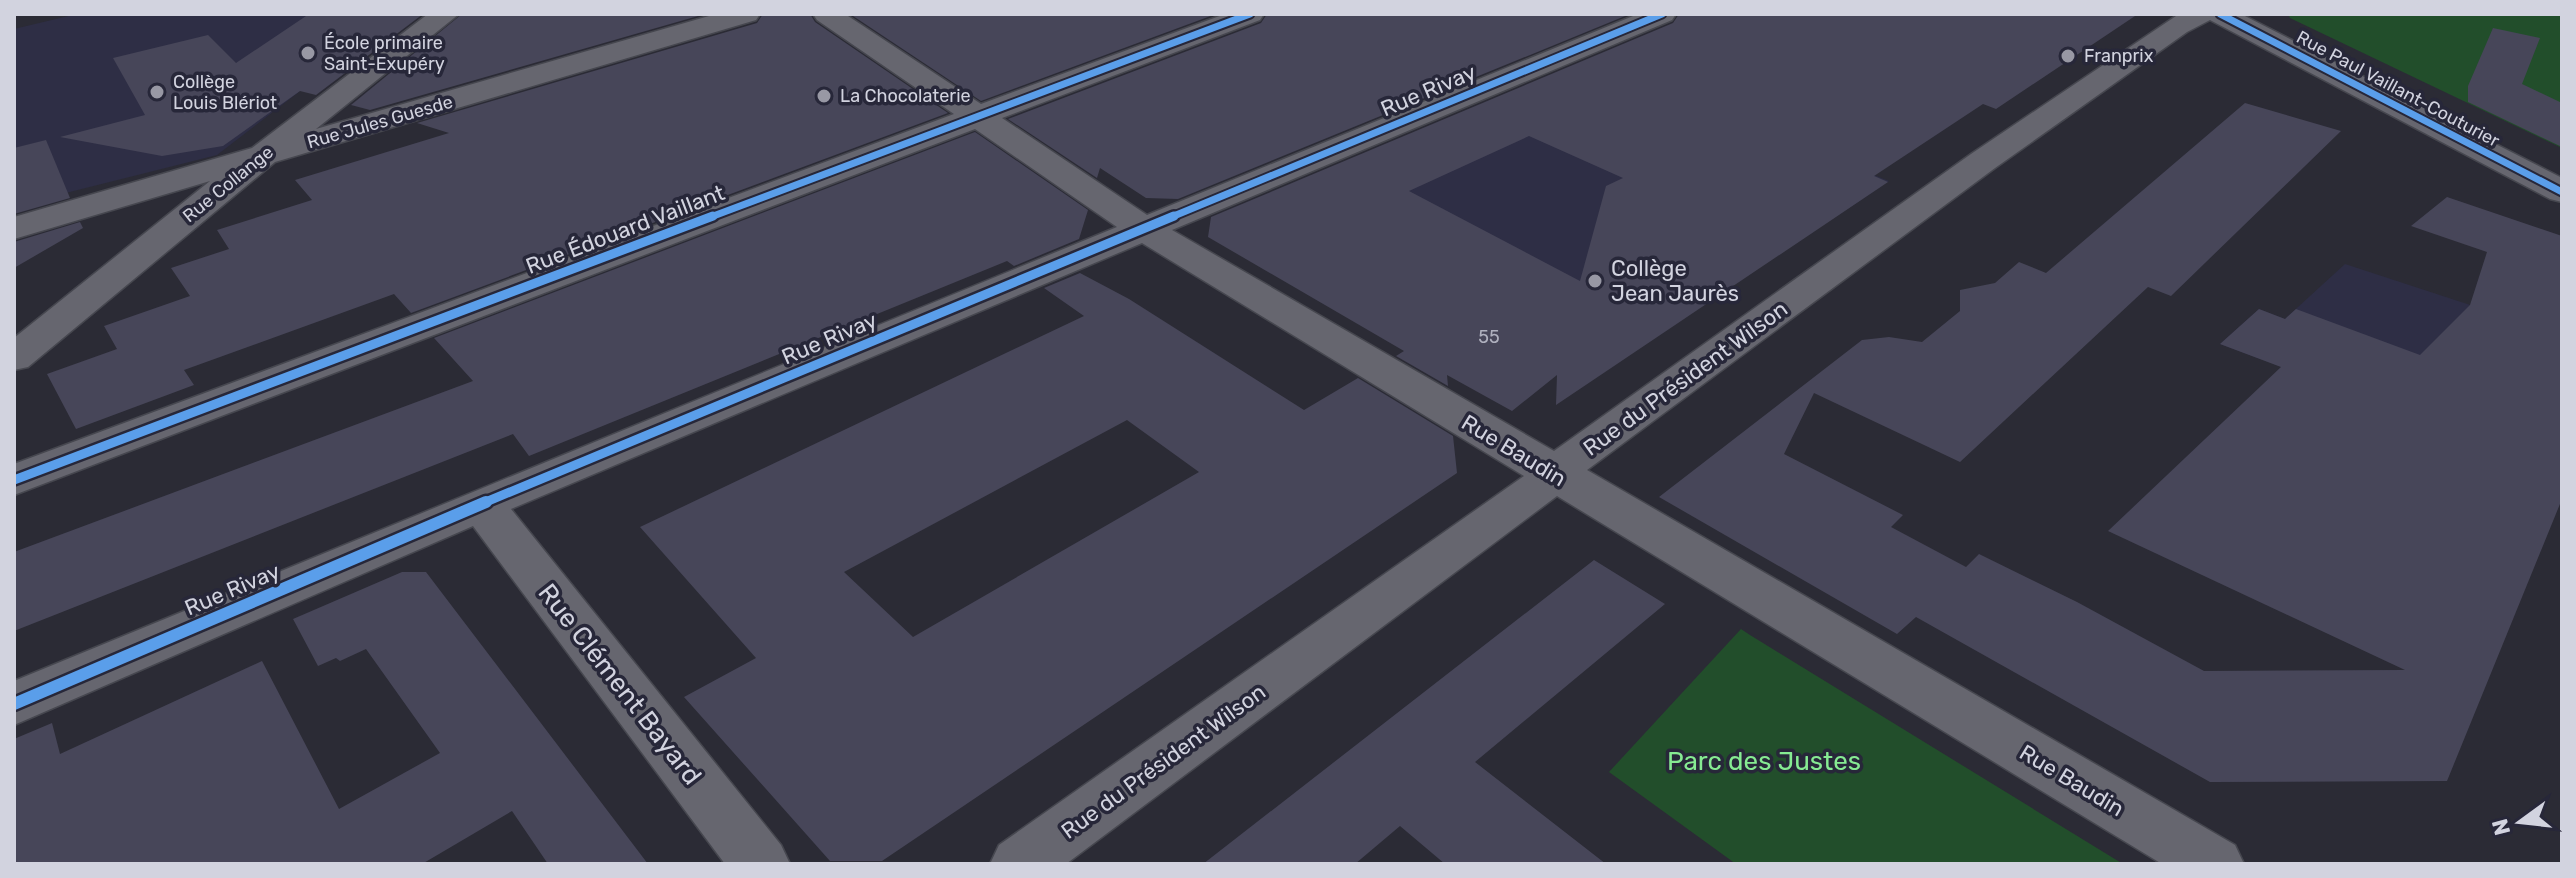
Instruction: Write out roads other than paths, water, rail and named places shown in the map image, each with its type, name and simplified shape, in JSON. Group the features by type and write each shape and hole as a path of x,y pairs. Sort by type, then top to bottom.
{"street":[{"name":"Rue Collange","path":"14,358 261,157 445,14"},
{"name":"Rue Jules Guesde","path":"14,228 746,14"},
{"name":"Rue Baudin","path":"827,14 1144,229 2214,864"},
{"name":"Rue Édouard Vaillant","path":"14,480 1250,14"},
{"name":"Rue Rivay","path":"14,704 481,504 1662,14"},
{"name":"Rue du Président Wilson","path":"1020,864 1520,503 1598,440 1983,161 2177,26 2201,14"},
{"name":"Rue Paul Vaillant-Couturier","path":"2220,14 2562,192"},
{"name":"Rue Clément Bayard","path":"481,504 760,864"}],"place":[{"name":"École primaire Saint-Exupéry","path":"308,53"},
{"name":"Franprix","path":"2068,56"},
{"name":"Collège Louis Blériot","path":"157,92"},
{"name":"La Chocolaterie","path":"824,96"},
{"name":"Collège Jean Jaurès","path":"1595,281"}],"park label":[{"name":"Parc des Justes","path":"1764,761"}]}
